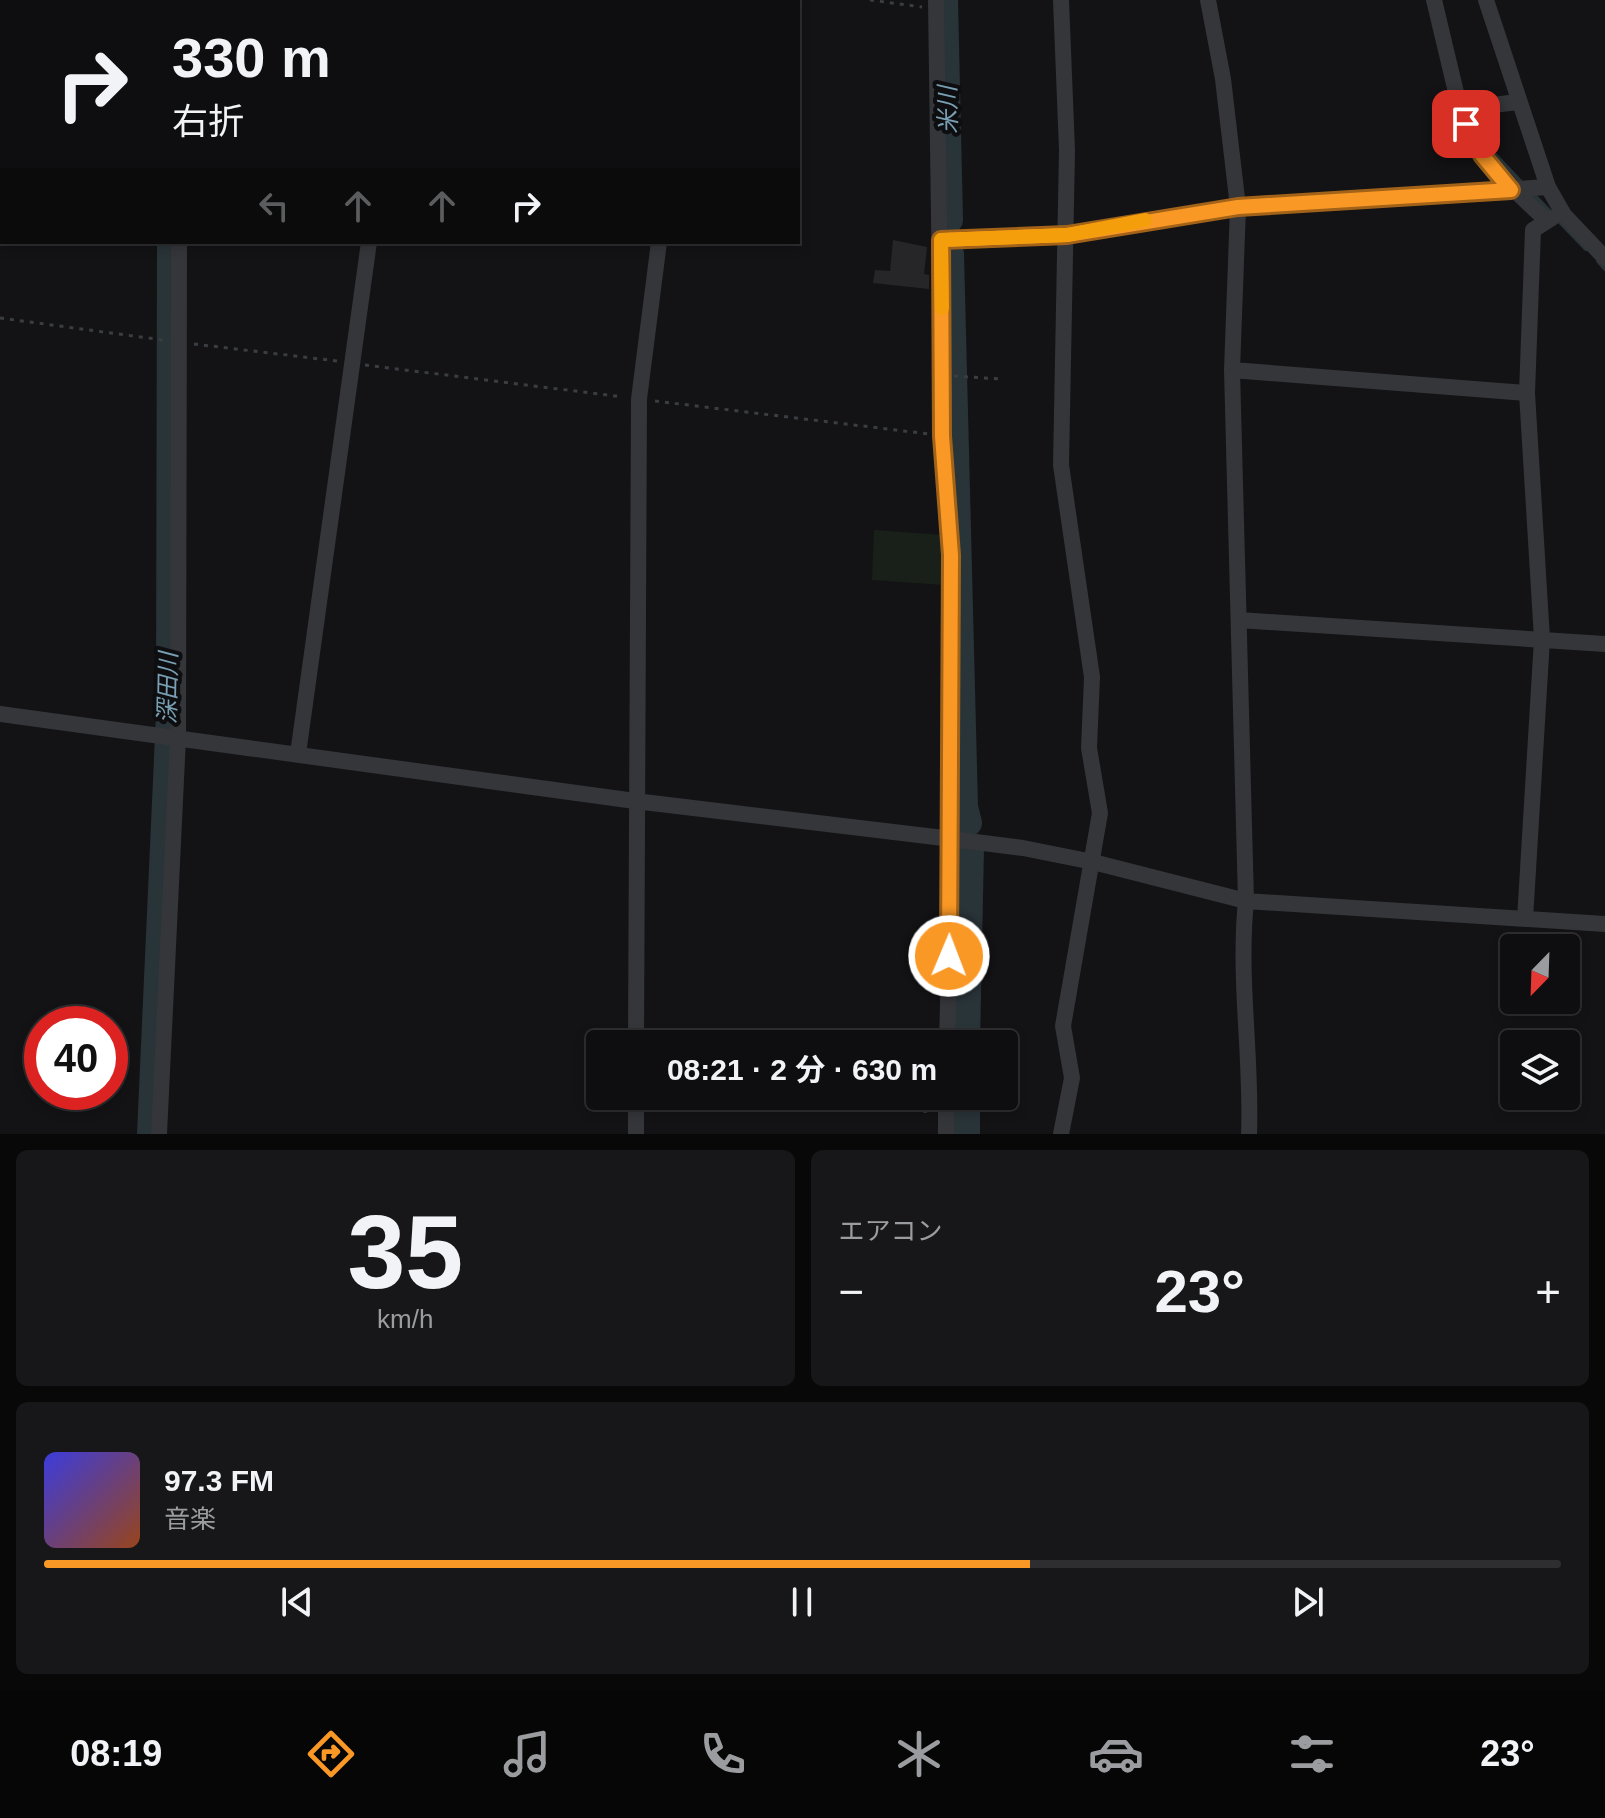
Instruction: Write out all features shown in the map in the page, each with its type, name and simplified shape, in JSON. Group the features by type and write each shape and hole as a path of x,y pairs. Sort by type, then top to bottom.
{"street":[{"path":"1061,0 1067,235 1061,465 1092,677 1089,748 1100,813 1063,1026 1072,1078 1061,1134"},
{"path":"1208,0 1223,79 1238,207 1232,370 1246,901 1242,948 1251,1071 1249,1134"},
{"path":"1434,0 1460,109 1471,139 1511,190 1546,220"},
{"path":"1486,0 1548,187 1564,215 1605,258"},
{"path":"936,4 942,436 951,555 952,839 947,1030"},
{"path":"1460,109 1518,102"},
{"path":"941,240 1067,235 1238,207 1548,187"},
{"path":"1525,919 1542,639 1527,393 1533,230 1546,220 1564,215"},
{"path":"159,1134 178,738 179,244"},
{"path":"298,754 369,244"},
{"path":"636,1030 639,399 659,244"},
{"path":"1232,370 1527,393"},
{"path":"1239,620 1605,644"},
{"path":"0,714 635,801 1023,848 1093,862 1246,901 1605,924"},
{"path":"636,1110 636,1134"},
{"path":"946,1110 946,1134"}],"path":[{"path":"870,0 936,4"},
{"path":"0,318 178,343 942,436"},
{"path":"959,376 1000,379"},
{"path":"914,1110 946,1114"}],"shaded area":[{"path":"874,530 943,535 944,585 872,580"}],"building":[{"path":"893,240 927,247 924,274 929,275 929,289 873,283 875,270 890,271"}],"waterway":[{"name":"米川","path":"945,0 950,220"},
{"path":"1487,146 1522,183"},
{"path":"1531,192 1586,249"},
{"name":"深田川","path":"150,1134 169,714 170,244"},
{"name":"米川","path":"951,254 965,807 969,823"},
{"path":"1598,261 1605,269"},
{"name":"米川","path":"967,1030 971,848"},
{"name":"米川","path":"967,1110 967,1134"}],"slow traffic":[{"path":"942,308 941,240 1067,235 1145,220"}],"route":[{"path":"949,956 952,839 951,555 942,436 941,240 1067,235 1238,207 1511,190 1471,139 1466,124"}]}
